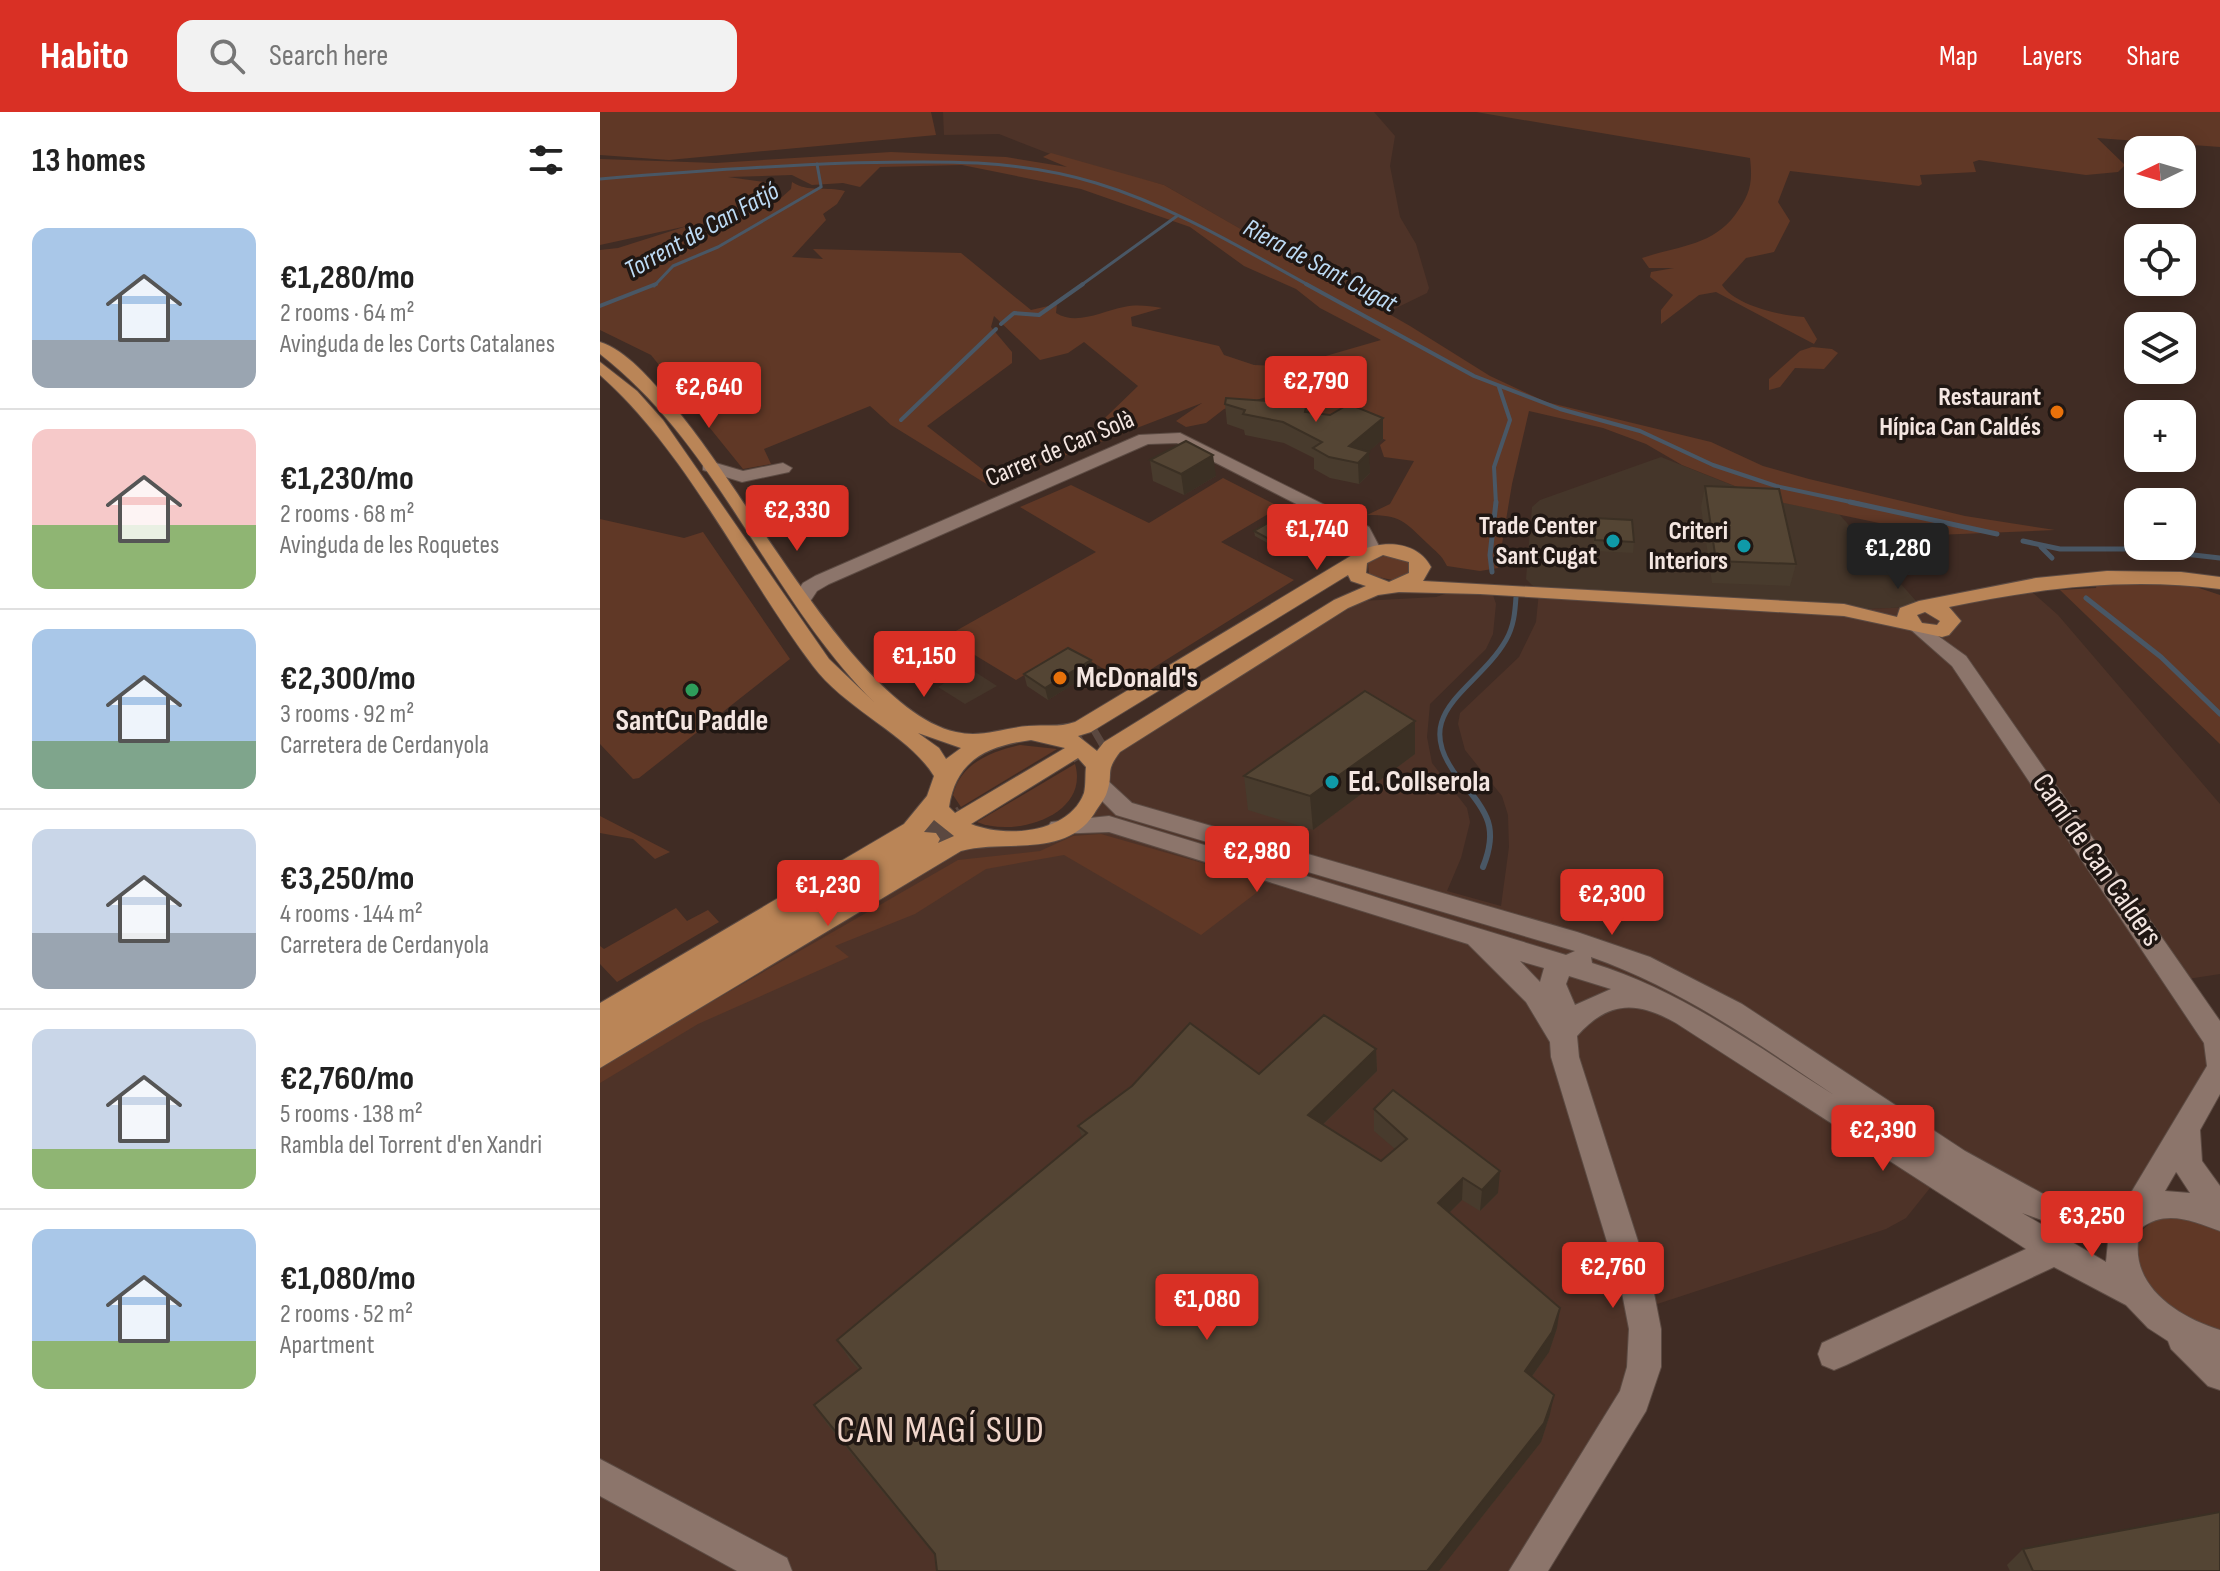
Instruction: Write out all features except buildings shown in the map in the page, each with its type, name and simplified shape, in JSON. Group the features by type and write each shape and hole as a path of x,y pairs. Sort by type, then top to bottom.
{"main road":[{"path":"600,347 709,466 833,647 879,694 944,738 983,744"},
{"path":"600,367 633,383 665,435 822,664 867,708 931,753 944,774"},
{"path":"600,1057 953,845 1083,727 1360,561 1401,551 1417,559 1421,567 1437,579 1473,587"},
{"path":"1360,561 1358,577 1386,586"},
{"path":"1101,735 1308,608 1360,561"},
{"path":"1308,608 1415,579 1421,567"},
{"path":"1918,617 2035,582 2104,575 2165,576 2220,583"},
{"path":"936,801 937,809 946,822 1012,841 1059,828 1087,807 1112,747 1318,617 1369,591 1386,586 1473,587 1918,617 1945,613 1950,624 1992,593"},
{"path":"600,1016 912,830 936,801 944,774 961,757 983,744 1013,736 1086,749 1098,776"},
{"path":"600,1037 928,839"}],"street":[{"name":"Carrer de Can Solà","path":"802,599 810,587 822,580 1145,439 1166,436 1180,438 1362,531 1370,546 1360,561"},
{"path":"709,466 735,476 759,475 783,468"},
{"path":"740,509 742,488 759,475"},
{"name":"Camí de Can Calders","path":"1918,617 1959,661 2207,1022 2218,1043 2220,1067 2121,1233 2120,1262 2136,1294"},
{"name":"Camí de Can Calders","path":"1950,624 1959,661"},
{"path":"1098,776 1124,809 1461,919 1628,984 1655,985 1686,1015 2055,1251 2136,1294 2220,1374"},
{"path":"1059,828 1109,824 1461,919 1577,942 1655,985 1732,1012 1955,1160 2005,1189 2064,1214 2132,1217 2155,1205 2178,1204 2220,1214"},
{"path":"1461,919 1533,990 1561,1036 1637,1288 1645,1329 1644,1367 1634,1399 1527,1571"},
{"path":"1561,1036 1561,1001 1570,997 1576,973 1569,963"},
{"path":"1561,1036 1578,1016 1602,1001 1627,996 1655,985"},
{"path":"2185,1129 2187,1164 2220,1214"},
{"path":"1834,1354 2055,1251"},
{"path":"2173,1328 2220,1346"},
{"path":"600,1477 774,1571"}],"shaded area":[{"path":"600,112 931,112 936,135 669,160 600,155"},
{"path":"943,112 1374,112 1395,136 1390,166 1400,217 1416,244 1429,288 1427,293 1386,313 1164,185 1063,159 999,134 944,135"},
{"path":"1476,112 2220,112 2220,147 2196,145 2196,136 2124,136 2124,140 2097,138 2124,164 2118,172 2086,175 1979,160 1973,162 1976,172 1920,175 1922,184 1919,186 1790,171 1778,202 1790,221 1774,252 1746,258 1722,285 1747,304 1804,317 1817,339 1814,344 1716,292 1699,295 1661,324 1661,310 1673,295 1650,277 1651,272 1674,268 1649,268 1642,258 1693,244 1726,225 1747,195 1751,182 1750,158"},
{"path":"891,152 1006,157 1067,167 1043,157 1051,153 1164,185 1410,326 1490,376 1546,402 1711,442 1763,466 1809,479 1965,516 2055,530 1936,535 1770,500 1682,465 1646,444 1603,428 1529,411 1512,484 1498,568 1480,571 1447,566 1438,553 1401,521 1387,516 1367,515 1390,504 1414,461 1384,457 1380,445 1386,440 1299,410 1309,401 1277,394 1224,409 1206,423 1186,427 1176,421 1202,403 1030,469 1078,444 1138,386 1084,342 1068,353 1040,360 994,316 991,327 1012,352 1012,363 927,426 1001,484 993,488 891,425 870,406 764,449 771,464 743,469 651,355 600,330 600,250 618,248 687,226 600,245 600,159 716,163","holes":["962,165 1081,189 1190,227 1244,266 1296,289 1320,308 1381,340 1298,364 1254,365 1224,355 1219,346 1132,326 1131,317 1162,308 1129,306 1081,318 1056,313 1057,304 1031,310 961,253 813,249 823,259 792,257 826,220 823,214 837,204 845,191 804,187 792,182 791,189 782,197 730,213 777,190 772,183 728,177 792,175 812,185 843,183 860,187 880,167"]},
{"path":"1812,347 1832,349 1838,353 1824,369 1795,368 1780,387 1769,390 1769,379 1800,351"},
{"path":"1661,457 1770,500 1839,514 1916,601 1915,607 1844,610 1539,592 1526,579 1532,507 1540,500"},
{"path":"1223,478 1280,507 1221,542 1294,580 1137,678 1122,680 1069,648 1016,680 945,637 1096,552 1020,507 1071,485 1149,523"},
{"path":"600,519 684,538 703,532 790,659 639,778 633,779 600,744"},
{"path":"1386,555 1401,556 1411,563 1412,572 1397,581 1369,575 1368,563"},
{"path":"2097,583 2187,584 2220,595 2220,744 2060,590 2096,588"},
{"path":"2023,584 2058,615 2220,804 2220,974 2181,980 2220,1069 2136,1213 2097,1219 1954,1158 1906,1218 1886,1229 1642,1309 1644,1367 1527,1571 600,1571 600,1057 953,845 993,842 1072,821 1097,766 1318,617 1361,601 1436,597 1466,587 1491,589 1496,604 1493,634 1486,649 1430,704 1427,737 1432,763 1467,808 1470,822 1461,858 1447,891 1501,906 1509,847 1508,815 1502,796 1465,750 1458,724 1460,713 1519,657 1536,622 1539,592 1844,610 1915,607 1913,625 1924,606"},
{"path":"969,668 997,686 965,704 938,687"},
{"path":"1020,745 1057,749 961,807 953,795 962,775 988,755"},
{"path":"1075,764 1077,782 1071,797 1061,809 1046,818 1010,827 977,822"},
{"path":"600,816 670,852 655,859 633,839 600,833"},
{"path":"1101,834 1258,879 1260,890 1201,935 1064,855 986,869 915,914 835,946 849,957 698,1024 600,1083 600,1067 958,860 1040,851 1073,836"},
{"path":"676,908 687,921 708,910 719,922 617,982 600,964 600,946 604,949"},
{"path":"2166,1216 2193,1217 2220,1228 2220,1331 2187,1320 2158,1301 2139,1269 2135,1259 2136,1241 2146,1227"}],"waterway":[{"name":"Riera de Sant Cugat","path":"817,164 973,163 1066,175 1152,203 1310,286"},
{"name":"Riera de Sant Cugat","path":"600,179 817,164"},
{"name":"Torrent de Can Fatjó","path":"817,164 821,186"},
{"name":"Torrent de Can Fatjó","path":"656,284 673,266 718,247 821,187"},
{"path":"1080,286 1177,216"},
{"name":"Torrent de Can Fatjó","path":"600,306 656,284"},
{"path":"1001,324 1014,313 1039,315 1083,284"},
{"name":"Riera de Sant Cugat","path":"1306,284 1474,376 1560,409 1640,431 1713,465 1776,486 1860,504"},
{"path":"901,420 996,329"},
{"path":"1496,503 1494,467 1510,420 1499,387"},
{"name":"Riera de Sant Cugat","path":"1850,502 1997,534"},
{"path":"1492,572 1490,555 1496,503"},
{"path":"2023,541 2060,549 2141,549 2220,558"},
{"name":"Riera de Sant Cugat","path":"2041,547 2052,558"},
{"path":"1460,780 1445,757 1440,737 1442,720 1451,704 1506,640 1515,614 1516,597"},
{"name":"Riera de Sant Cugat","path":"2086,598 2161,657 2220,714"},
{"path":"1459,778 1483,810 1490,829 1483,867"}],"tunnel":[{"path":"1069,754 1101,735"},
{"path":"928,839 964,818"}],"place":[{"name":"Restaurant Hípica Can Caldés","path":"2057,412"},
{"name":"Trade Center Sant Cugat","path":"1613,541"},
{"name":"Criteri Interiors","path":"1744,546"},
{"name":"McDonald's","path":"1060,678"},
{"name":"SantCu Paddle","path":"692,690"},
{"name":"Ed. Collserola","path":"1332,782"}],"district":[{"name":"CAN MAGÍ SUD","path":"941,1430"}]}
